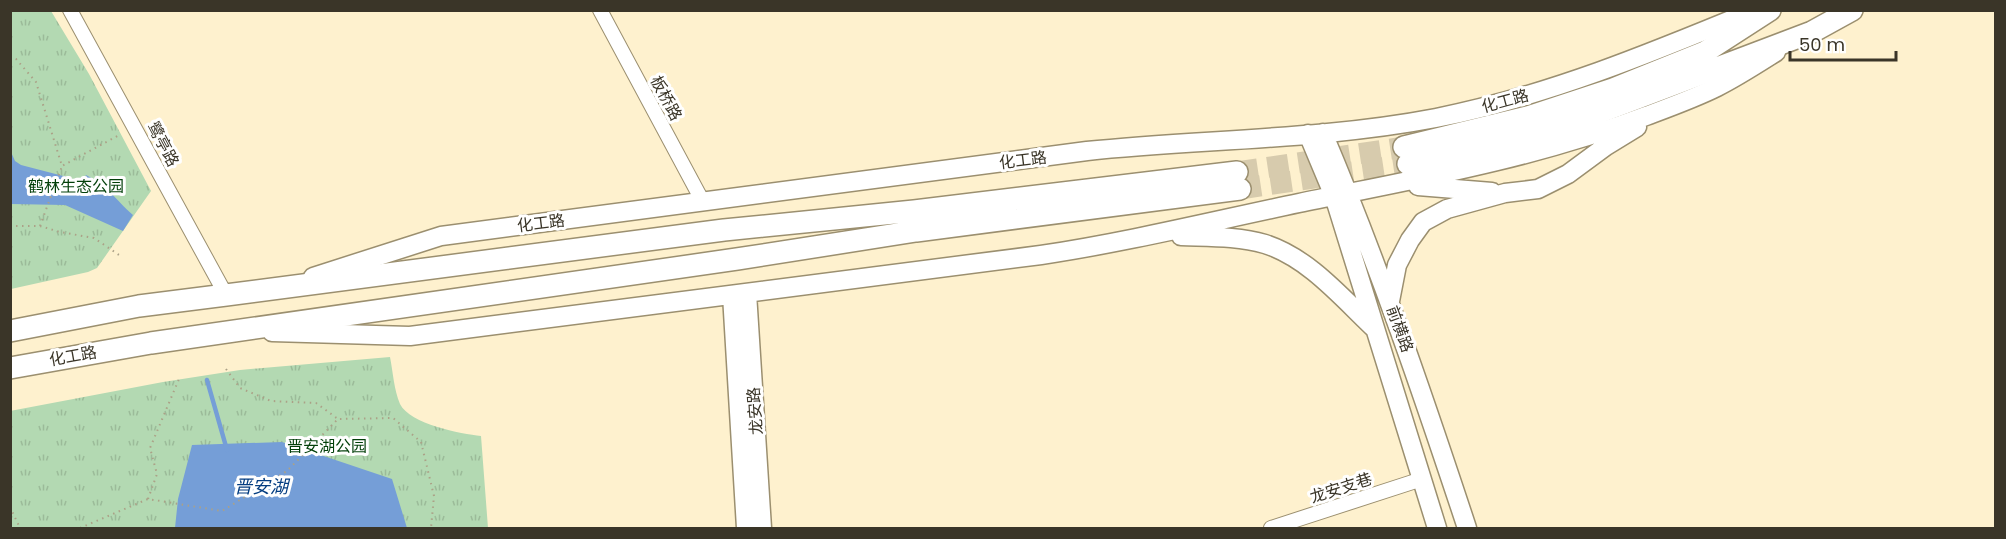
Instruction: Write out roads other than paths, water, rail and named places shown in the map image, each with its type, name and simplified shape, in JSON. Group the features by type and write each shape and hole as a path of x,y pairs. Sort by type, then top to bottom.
{"highway":[{"name":"化工路","path":"1770,10 1706,52 1613,89 1406,156 1495,145 1577,121 1812,32 1852,10"},
{"name":"化工路","path":"10,331 139,306 724,230 1238,181 76,355 10,368"}],"main road":[{"name":"化工路","path":"284,287 441,236 1087,151 1384,127 1502,102 1551,88 1619,65 1755,10"},
{"path":"234,331 410,336 1052,253 1158,235 1341,195 1398,185 1529,154 1625,124 1717,87 1812,32"},
{"path":"1390,302 1397,265 1410,240 1423,222 1447,209 1505,193 1538,189 1568,174 1606,146 1673,105"},
{"name":"前横路","path":"1315,134 1390,302 1467,528"},
{"path":"1398,185 1505,193"},
{"name":"前横路","path":"1341,195 1376,331 1437,528"},
{"path":"1158,235 1228,238 1257,242 1280,250 1325,281 1376,331"},
{"name":"龙安路","path":"740,294 746,528"},
{"name":"龙安路","path":"740,294 762,528"}],"street":[{"name":"鹭亭路","path":"70,10 226,295"},
{"name":"板桥路","path":"600,10 703,202"},
{"name":"龙安支巷","path":"1271,528 1422,479"}],"water":[{"path":"11,152 15,161 21,165 71,178 70,182 80,186 86,175 106,189 133,215 123,231 65,205 11,204"},
{"name":"晋安湖","path":"282,442 392,479 407,528 175,528 178,499 192,445"}],"waterway":[{"path":"207,380 227,450"}],"tunnel":[{"path":"1237,172 1404,147"},
{"path":"1240,189 1408,164"}],"park label":[{"name":"鹤林生态公园","path":"76,186"},
{"name":"晋安湖公园","path":"327,446"}]}
